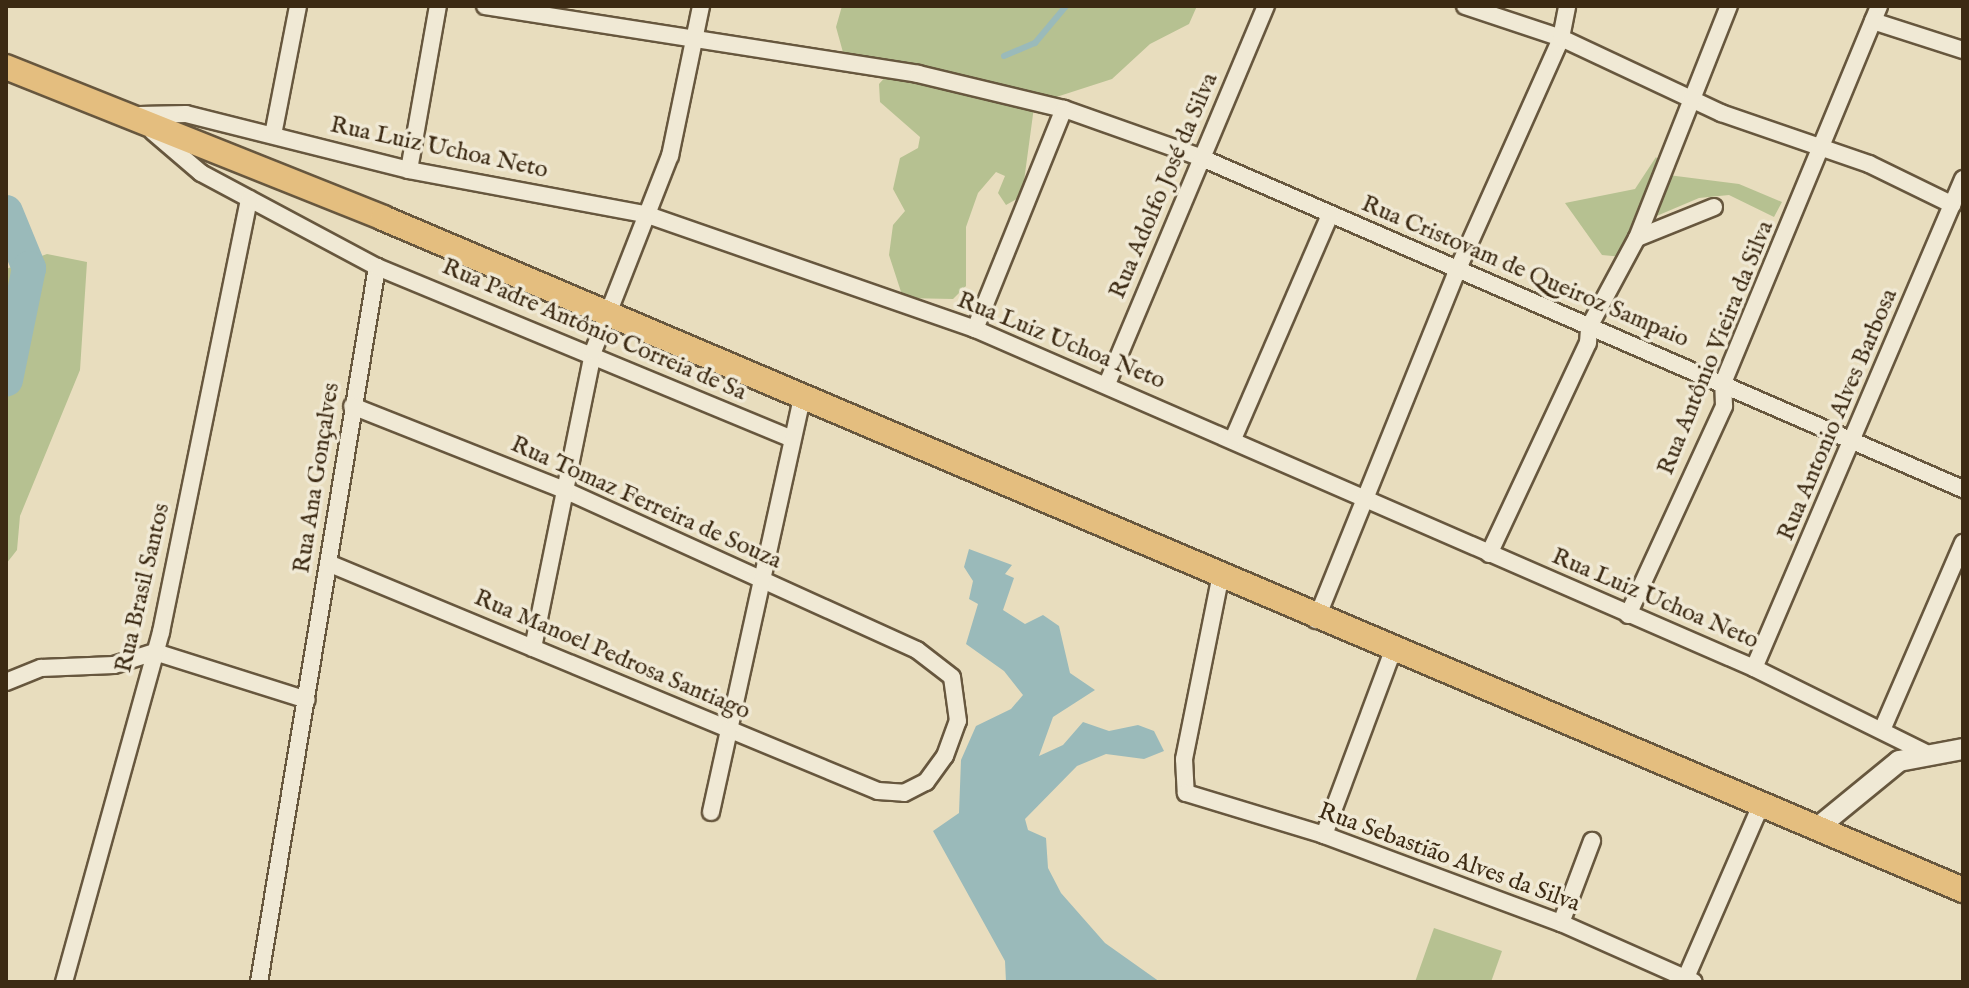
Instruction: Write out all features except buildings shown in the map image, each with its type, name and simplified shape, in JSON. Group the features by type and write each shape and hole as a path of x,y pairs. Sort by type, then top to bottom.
{"main road":[{"path":"6,67 133,115 1316,620 1963,890"}],"street":[{"path":"273,135 298,6"},
{"path":"409,170 438,6"},
{"name":"Rua Cristovam de Queiroz Sampaio","path":"485,6 918,74 1064,109 1202,158 1963,489"},
{"path":"533,648 593,352 603,314 676,137 701,6"},
{"name":"Rua Adolfo José da Silva","path":"1107,384 1266,6"},
{"path":"1465,6 1561,38 1691,98 1823,149 1953,205"},
{"path":"1316,620 1368,502 1457,271 1561,38 1567,6"},
{"path":"1489,554 1588,343 1589,327 1637,238 1729,6"},
{"path":"1876,13 1963,50"},
{"name":"Rua Antônio Vieira da Silva","path":"1628,615 1724,406 1723,383 1823,149 1876,13"},
{"path":"975,329 1064,109"},
{"name":"Rua Luiz Uchoa Neto","path":"133,115 186,114 409,170 645,214 975,329 1754,668 1924,752"},
{"path":"133,115 201,173 377,267"},
{"name":"Rua Antonio Alves Barbosa","path":"1754,668 1854,444 1963,179"},
{"name":"Rua Brasil Santos","path":"64,982 155,652 249,199"},
{"path":"1637,238 1714,207"},
{"path":"1233,439 1330,215"},
{"name":"Rua Padre Antônio Correia de Sa","path":"377,267 593,352 792,439"},
{"name":"Rua Ana Gonçalves","path":"259,982 377,267"},
{"path":"711,812 759,578 801,401"},
{"name":"Rua Tomaz Ferreira de Souza","path":"352,406 567,491 917,650 952,677 958,721 945,756 926,782 904,793 878,791"},
{"path":"1882,730 1963,543"},
{"name":"Rua Manoel Pedrosa Santiago","path":"328,563 878,791"},
{"name":"Rua Sebastião Alves da Silva","path":"1220,579 1184,759 1184,790 1324,835 1561,923 1688,981"},
{"path":"1324,835 1393,650"},
{"path":"6,682 41,668 114,665 155,652 307,700"},
{"path":"1816,829 1879,772 1924,752 1963,749"},
{"path":"1688,981 1760,807"},
{"path":"1561,923 1592,841"}],"green space":[{"path":"842,6 1197,6 1189,24 1150,44 1112,79 1047,100 844,56 836,27"},
{"path":"888,74 1034,107 1022,196 1006,205 998,193 1005,176 996,172 978,193 966,227 966,286 953,299 903,298 889,255 893,225 905,211 893,189 900,158 918,148 920,137 880,102 879,84"},
{"path":"1656,157 1668,175 1739,184 1782,202 1774,217 1729,195 1699,198 1640,223 1623,257 1602,255 1565,203 1635,189"},
{"path":"47,254 87,262 80,370 20,516 17,550 6,564 6,269"},
{"path":"1434,928 1502,951 1491,982 1415,982"}],"water":[{"path":"969,549 1012,565 1005,574 1014,578 1003,610 1025,624 1043,615 1059,626 1070,673 1095,690 1053,717 1039,756 1063,745 1083,722 1109,731 1138,725 1154,731 1164,751 1144,759 1106,754 1077,766 1025,819 1028,830 1046,838 1048,868 1061,893 1105,943 1160,982 1006,982 1005,961 933,831 959,813 961,760 976,726 1011,709 1023,695 1004,671 966,644 978,604 969,599 973,581 964,567"}],"waterway":[{"path":"1004,56 1035,43 1066,6"},
{"path":"6,212 29,268 6,380"}]}
